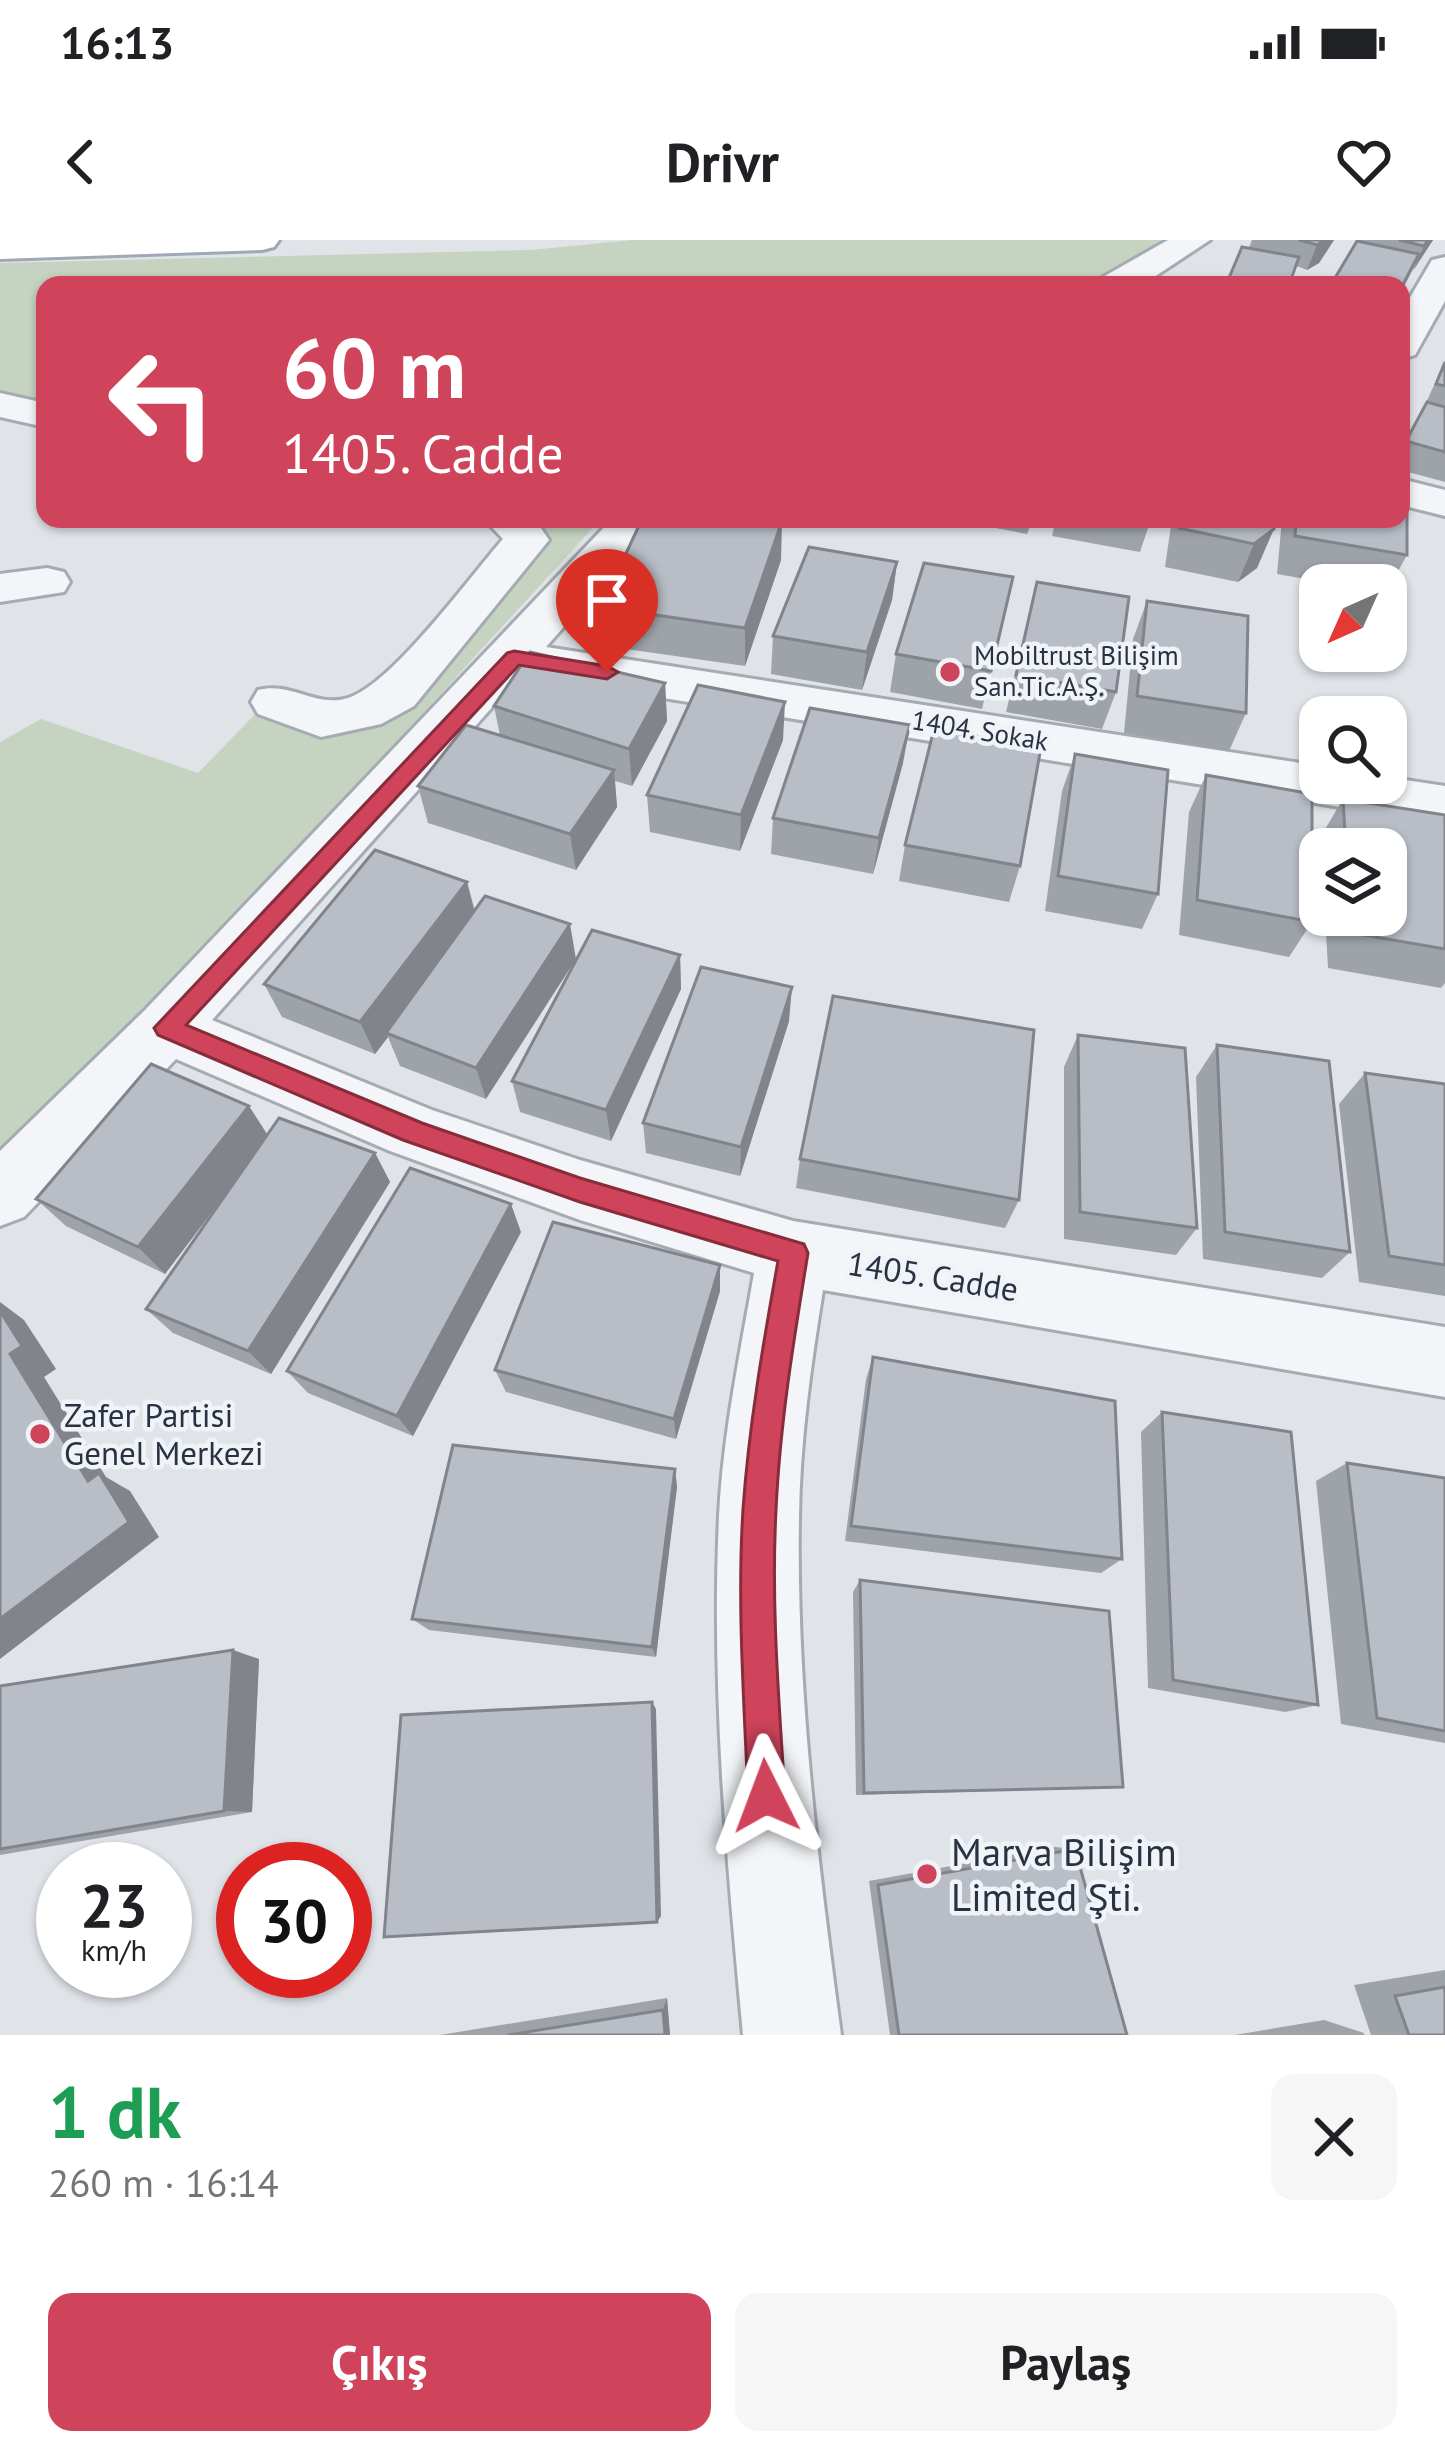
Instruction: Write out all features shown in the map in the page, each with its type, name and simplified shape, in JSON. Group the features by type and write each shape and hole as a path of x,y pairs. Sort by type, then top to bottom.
{"main road":[{"path":"0,248 262,240"}],"street":[{"path":"1131,276 1193,240"},
{"path":"1410,331 1445,268"},
{"path":"0,405 36,413"},
{"path":"1410,494 1445,502"},
{"path":"276,702 321,720 363,712 396,694 526,539 518,528"},
{"path":"0,1196 167,1028 514,658 629,528"},
{"path":"0,588 47,583"},
{"name":"1404. Sokak","path":"514,658 1445,805"},
{"name":"1405. Cadde","path":"167,1028 413,1131 580,1190 794,1253 1445,1362"},
{"path":"792,2035 769,1843 759,1655 759,1511 772,1377 794,1253"}],"green space":[{"path":"632,240 1167,240 1101,276 36,276 36,413 0,405 0,263 531,250"},
{"path":"514,528 593,528 143,1019 0,1165 0,742 41,719 198,773 267,702 363,712 525,540"}],"building":[{"path":"1357,241 1419,254 1407,276 1336,276"},
{"path":"1242,247 1299,257 1292,276 1230,276"},
{"path":"1445,362 1445,386 1436,384"},
{"path":"1427,402 1445,407 1445,452 1410,442"},
{"path":"638,528 780,528 745,628 601,607"},
{"path":"1179,528 1274,528 1254,544"},
{"path":"1295,528 1407,528 1407,555 1295,536"},
{"path":"809,547 897,562 867,652 773,636"},
{"path":"924,563 1013,577 991,671 896,654"},
{"path":"1037,582 1129,597 1116,692 1016,675"},
{"path":"1147,601 1248,616 1246,713 1137,696"},
{"path":"530,652 665,683 629,749 494,706"},
{"path":"698,685 785,702 741,815 647,795"},
{"path":"810,708 910,725 879,838 773,818"},
{"path":"466,725 614,770 570,834 418,786"},
{"path":"934,729 1041,747 1020,866 905,845"},
{"path":"1075,754 1168,770 1158,894 1058,876"},
{"path":"1206,775 1299,792 1299,804 1312,804 1312,828 1299,828 1299,920 1197,900"},
{"path":"1343,804 1445,815 1445,949 1369,936 1407,936 1407,828 1345,828"},
{"path":"375,850 467,882 360,1022 264,984"},
{"path":"485,896 570,924 476,1068 386,1033"},
{"path":"592,930 680,955 606,1110 512,1081"},
{"path":"701,967 792,987 741,1147 643,1123"},
{"path":"833,996 1034,1030 1019,1200 800,1159"},
{"path":"1078,1035 1185,1048 1197,1228 1080,1212"},
{"path":"1217,1045 1329,1061 1350,1252 1225,1232"},
{"path":"151,1064 249,1106 138,1247 36,1199"},
{"path":"1365,1073 1445,1084 1445,1265 1389,1256"},
{"path":"279,1118 375,1153 248,1351 146,1309"},
{"path":"410,1168 511,1204 397,1416 287,1371"},
{"path":"553,1222 720,1265 674,1419 495,1370"},
{"name":"Zafer Partisi Genel Merkezi","path":"0,1311 22,1346 10,1354 88,1481 99,1473 129,1522 0,1619"},
{"path":"873,1357 1115,1401 1122,1559 851,1526"},
{"path":"1162,1412 1291,1432 1318,1705 1173,1680"},
{"path":"453,1445 675,1469 652,1647 412,1619"},
{"path":"1347,1463 1445,1478 1445,1731 1377,1718"},
{"path":"860,1580 1109,1611 1123,1787 864,1793"},
{"path":"233,1650 224,1811 0,1849 0,1686"},
{"path":"652,1702 657,1922 384,1937 401,1715"},
{"path":"1075,1849 1127,2035 899,2035 878,1885"},
{"path":"1445,1987 1445,2035 1409,2035 1395,1996"},
{"path":"663,2010 665,2035 508,2035"}],"place":[{"name":"Mobiltrust Bilişim San.Tic.A.Ş.","path":"950,672"},
{"name":"Zafer Partisi Genel Merkezi","path":"40,1434"},
{"name":"Marva Bilişim Limited Şti.","path":"927,1874"}],"route":[{"path":"607,672 514,658 167,1028 413,1131 580,1190 794,1253 772,1377 759,1511 766,1796"}]}
